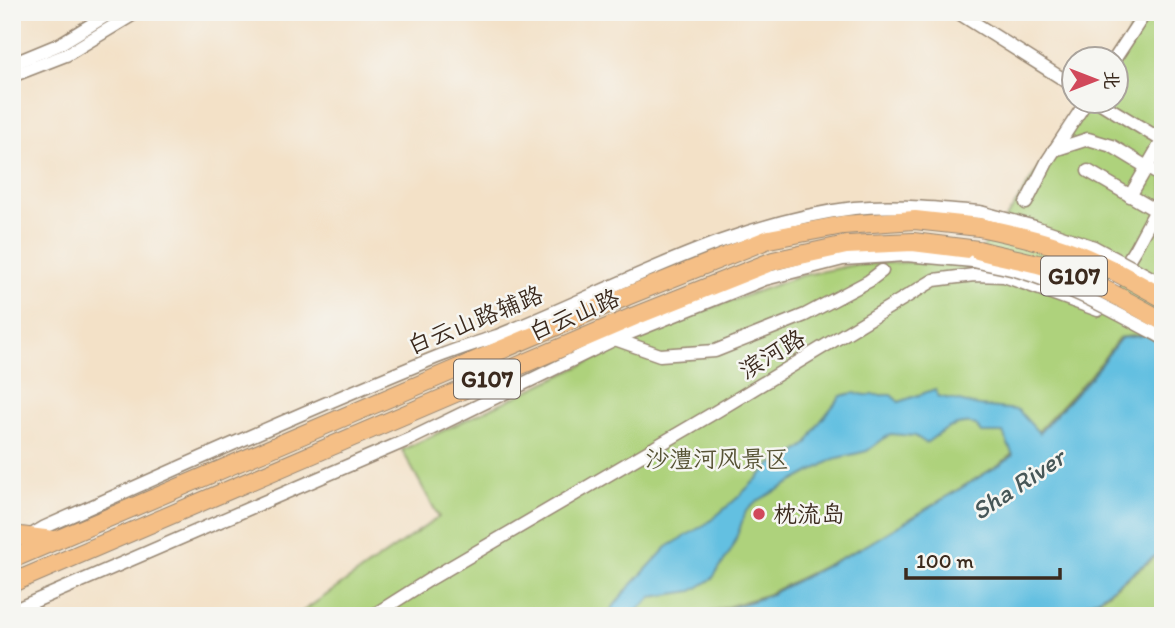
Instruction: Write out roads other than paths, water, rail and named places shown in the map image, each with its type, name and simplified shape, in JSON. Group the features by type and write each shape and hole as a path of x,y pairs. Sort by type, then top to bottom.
{"highway":[{"name":"白云山路","path":"12,558 627,296 769,239 842,225 915,220 979,220"},
{"name":"G107","path":"979,220 1066,250 1106,267 1163,298"},
{"name":"白云山路","path":"12,583 595,333 773,261 846,245 913,242 975,256"},
{"name":"G107","path":"975,256 1054,268 1107,290 1163,321"},
{"path":"20,536 57,540"}],"street":[{"path":"15,66 58,45 112,12"},
{"path":"15,66 66,55 137,12"},
{"path":"957,12 1060,78"},
{"path":"1123,46 1145,13"},
{"path":"12,84 15,66"},
{"path":"1026,203 1054,150 1077,116"},
{"path":"1122,116 1162,141 1130,196"},
{"path":"1054,150 1088,139 1112,146 1163,177"},
{"path":"1088,171 1155,210"},
{"name":"滨河路","path":"372,616 934,279 974,275 1004,276 1098,310 1163,197"},
{"name":"白云山路辅路","path":"12,558 20,536 344,396 496,336 684,255 804,216 856,208 904,206 1035,227 1094,247 1163,284"},
{"path":"12,611 412,438 615,339 765,279 843,258 975,256 1044,279 1097,302 1163,338"},
{"path":"595,333 660,355 715,351 805,315 869,281 882,271"},
{"path":"1156,616 1163,611"}],"water":[{"name":"Sha River","path":"1163,298 1163,550 1099,598 1060,616 706,616 767,596 867,545 1013,455 1003,433 981,433 976,425 962,424 949,428 926,443 915,436 890,434 867,451 834,459 759,500 746,511 732,549 712,579 692,591 652,597 631,616 606,616 667,547 709,522 773,463 785,461 807,444 819,423 841,396 853,393 891,395 899,402 935,389 938,396 979,406 1018,410 1039,433 1090,378 1121,338 1141,336"}],"place":[{"name":"枕流岛","path":"759,514"}],"park label":[{"name":"沙澧河风景区","path":"717,459"}]}
